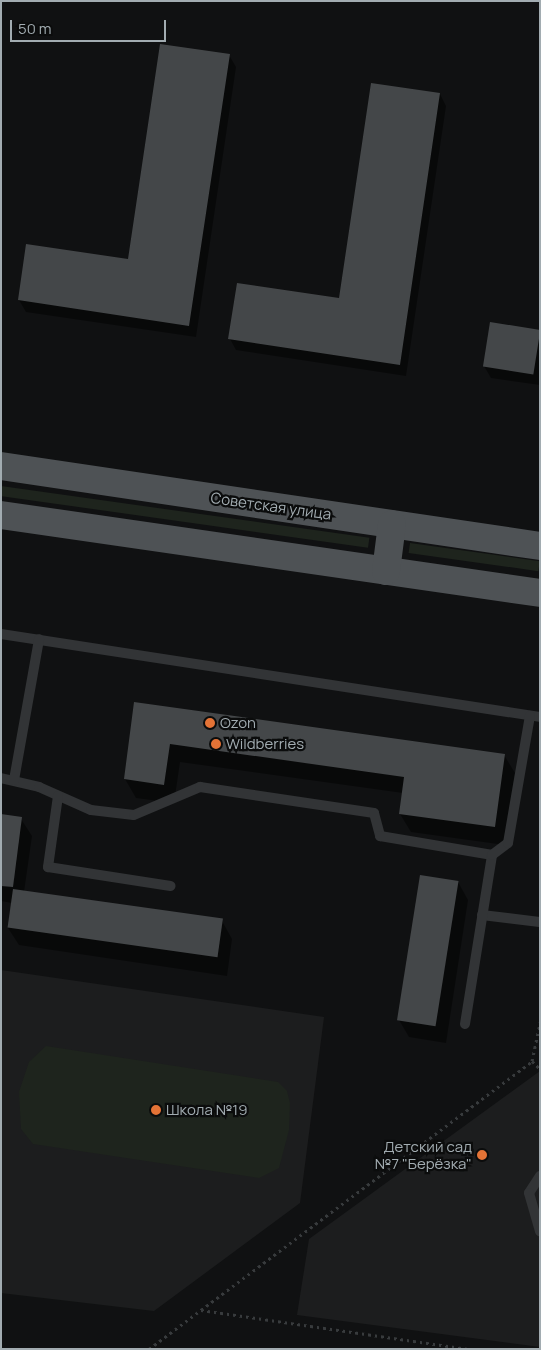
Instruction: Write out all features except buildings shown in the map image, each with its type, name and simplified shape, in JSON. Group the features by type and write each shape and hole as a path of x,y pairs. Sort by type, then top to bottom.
{"main road":[{"name":"Советская улица","path":"1,466 540,546"},
{"path":"1,515 540,593"},
{"path":"386,571 392,524"}],"lane":[{"path":"1,634 535,717 508,843 492,855 465,1024"},
{"path":"14,780 39,639"},
{"path":"1,778 14,780 91,810 134,815 200,787 374,813 380,836 492,855"},
{"path":"58,796 48,867 171,886"},
{"path":"482,915 540,922"},
{"path":"540,1176 529,1193 540,1231"}],"path":[{"path":"149,1349 532,1061 538,1042 540,1022"},
{"path":"532,1061 540,1069"},
{"path":"200,1310 468,1349"}],"shaded area":[{"path":"1,486 369,538 368,548 1,496"},
{"path":"410,543 540,561 538,571 409,553"},
{"name":"Школа №19","path":"1,970 324,1017 300,1203 154,1311 1,1293"},
{"path":"46,1046 278,1082 287,1091 290,1103 289,1130 279,1168 259,1178 33,1144 21,1129 19,1092 29,1062"},
{"name":"Детский сад №7 \"Берёзка\"","path":"540,1071 540,1347 297,1315 309,1239"}],"place":[{"name":"Ozon","path":"210,723"},
{"name":"Wildberries","path":"216,744"},
{"name":"Школа №19","path":"156,1110"},
{"name":"Детский сад №7 \"Берёзка\"","path":"482,1155"}]}
